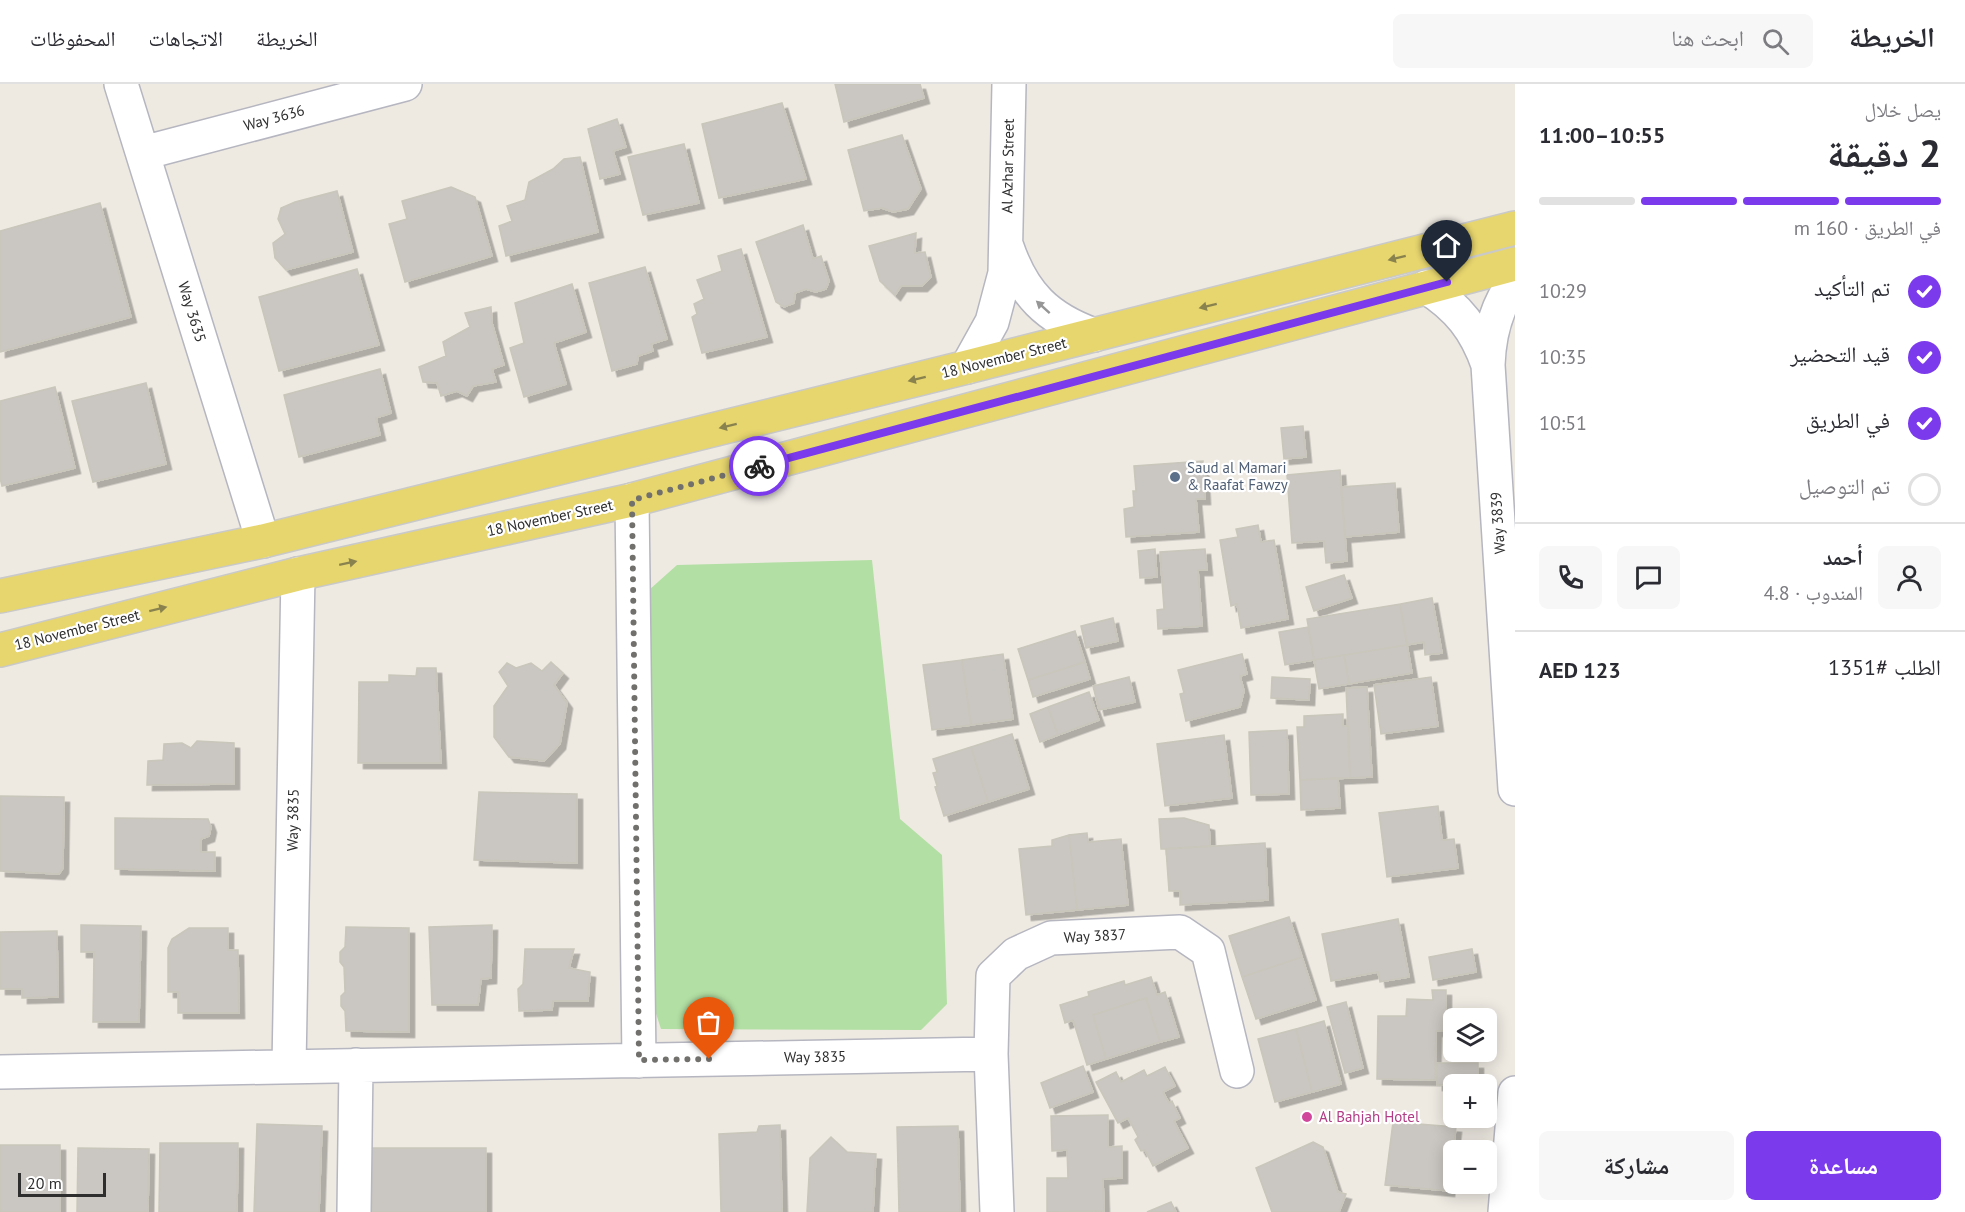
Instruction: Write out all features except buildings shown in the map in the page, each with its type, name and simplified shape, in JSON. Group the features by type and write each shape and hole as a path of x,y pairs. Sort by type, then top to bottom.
{"main road":[{"name":"18 November Street","path":"0,596 262,541 967,367 1515,228"},
{"name":"18 November Street","path":"0,650 298,574 632,500 1515,264"}],"street":[{"name":"Way 3635","path":"122,84 262,541"},
{"name":"Way 3636","path":"143,153 356,90 405,84"},
{"name":"Al Azhar Street","path":"967,367 992,322 1005,273 1010,84"},
{"name":"Al Azhar Street","path":"1007,248 1024,287 1038,303 1073,328 1094,335"},
{"name":"Way 3839","path":"1515,281 1499,307 1493,326 1488,366 1510,650 1515,789"},
{"name":"Way 3839","path":"1426,287 1444,298 1472,328 1482,346 1488,366"},
{"path":"632,500 639,1060"},
{"name":"Way 3835","path":"289,1066 298,574"},
{"name":"Way 3837","path":"997,1212 991,1054 993,976 1016,954 1051,938 1180,932 1208,951 1237,1071"},
{"name":"Way 3835","path":"0,1072 991,1054"},
{"path":"354,1212 356,1065"},
{"path":"1505,1212 1511,1180 1515,1093"}],"green space":[{"path":"872,560 900,819 942,855 947,1004 921,1030 661,1029 652,1001 649,590 677,565"}],"way so far":[{"path":"709,1059 639,1060 632,500 759,466"}],"place":[{"name":"Saud al Mamari & Raafat Fawzy","path":"1175,477"},
{"name":"Al Bahjah Hotel","path":"1307,1117"}],"route":[{"path":"759,466 1447,282"}]}
